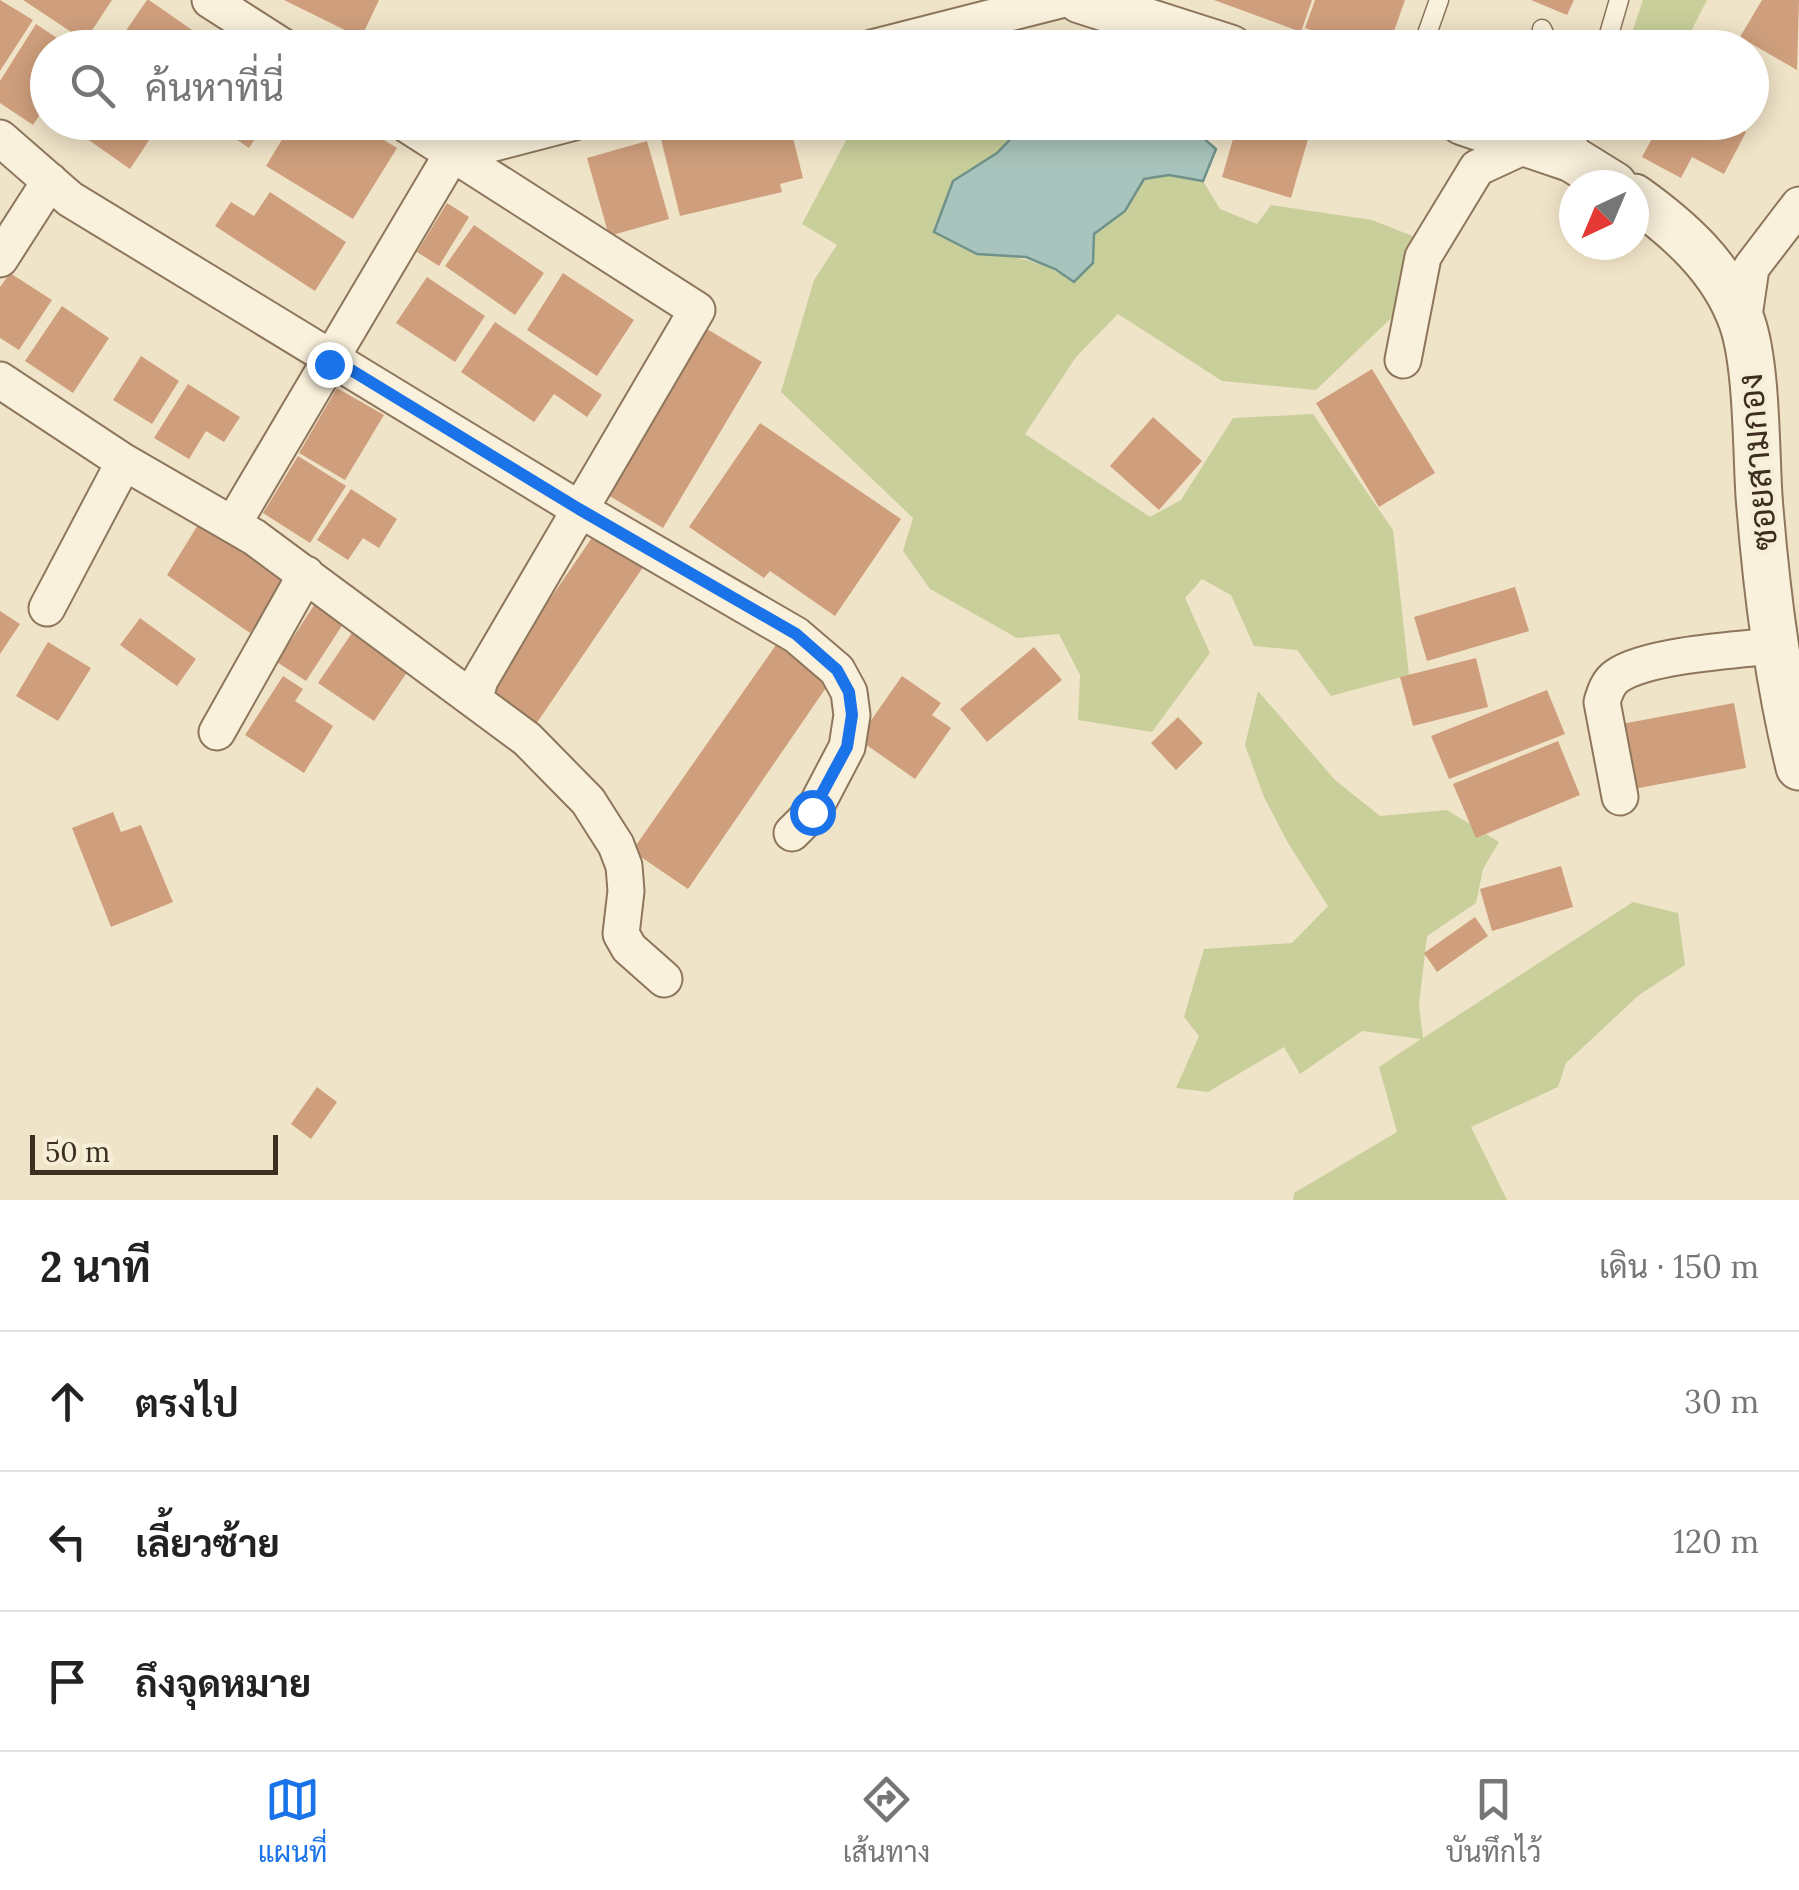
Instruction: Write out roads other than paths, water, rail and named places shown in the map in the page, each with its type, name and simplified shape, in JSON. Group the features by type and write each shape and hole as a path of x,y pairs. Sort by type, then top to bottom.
{"street":[{"path":"210,0 257,30"},
{"path":"942,30 1060,0"},
{"path":"1080,0 1174,30"},
{"path":"0,138 70,198 579,509 796,634 837,670 849,692 852,715 847,747 812,812 792,833"},
{"path":"431,140 697,310 480,680 475,697"},
{"path":"233,524 452,154 506,140"},
{"path":"1402,360 1423,257 1477,168 1522,140"},
{"path":"1577,141 1601,170"},
{"path":"0,259 50,182"},
{"path":"1743,323 1751,268 1799,204"},
{"name":"ซอยสามกอง","path":"1649,208 1698,250 1722,281 1743,323 1774,646 1799,767"},
{"path":"0,380 124,462 233,524 527,738 588,801 616,845 624,866 626,891 621,934 629,948 664,979"},
{"path":"47,608 124,462"},
{"path":"217,732 306,574"},
{"path":"1620,798 1602,702 1606,688 1618,676 1648,663 1774,646"}],"lane":[{"path":"1428,30 1439,0"},
{"path":"1610,30 1619,0"}],"water":[{"path":"1010,140 1206,140 1216,149 1203,181 1169,175 1144,179 1125,211 1094,234 1093,263 1074,282 1026,257 977,254 934,232 953,181 997,153"}]}
